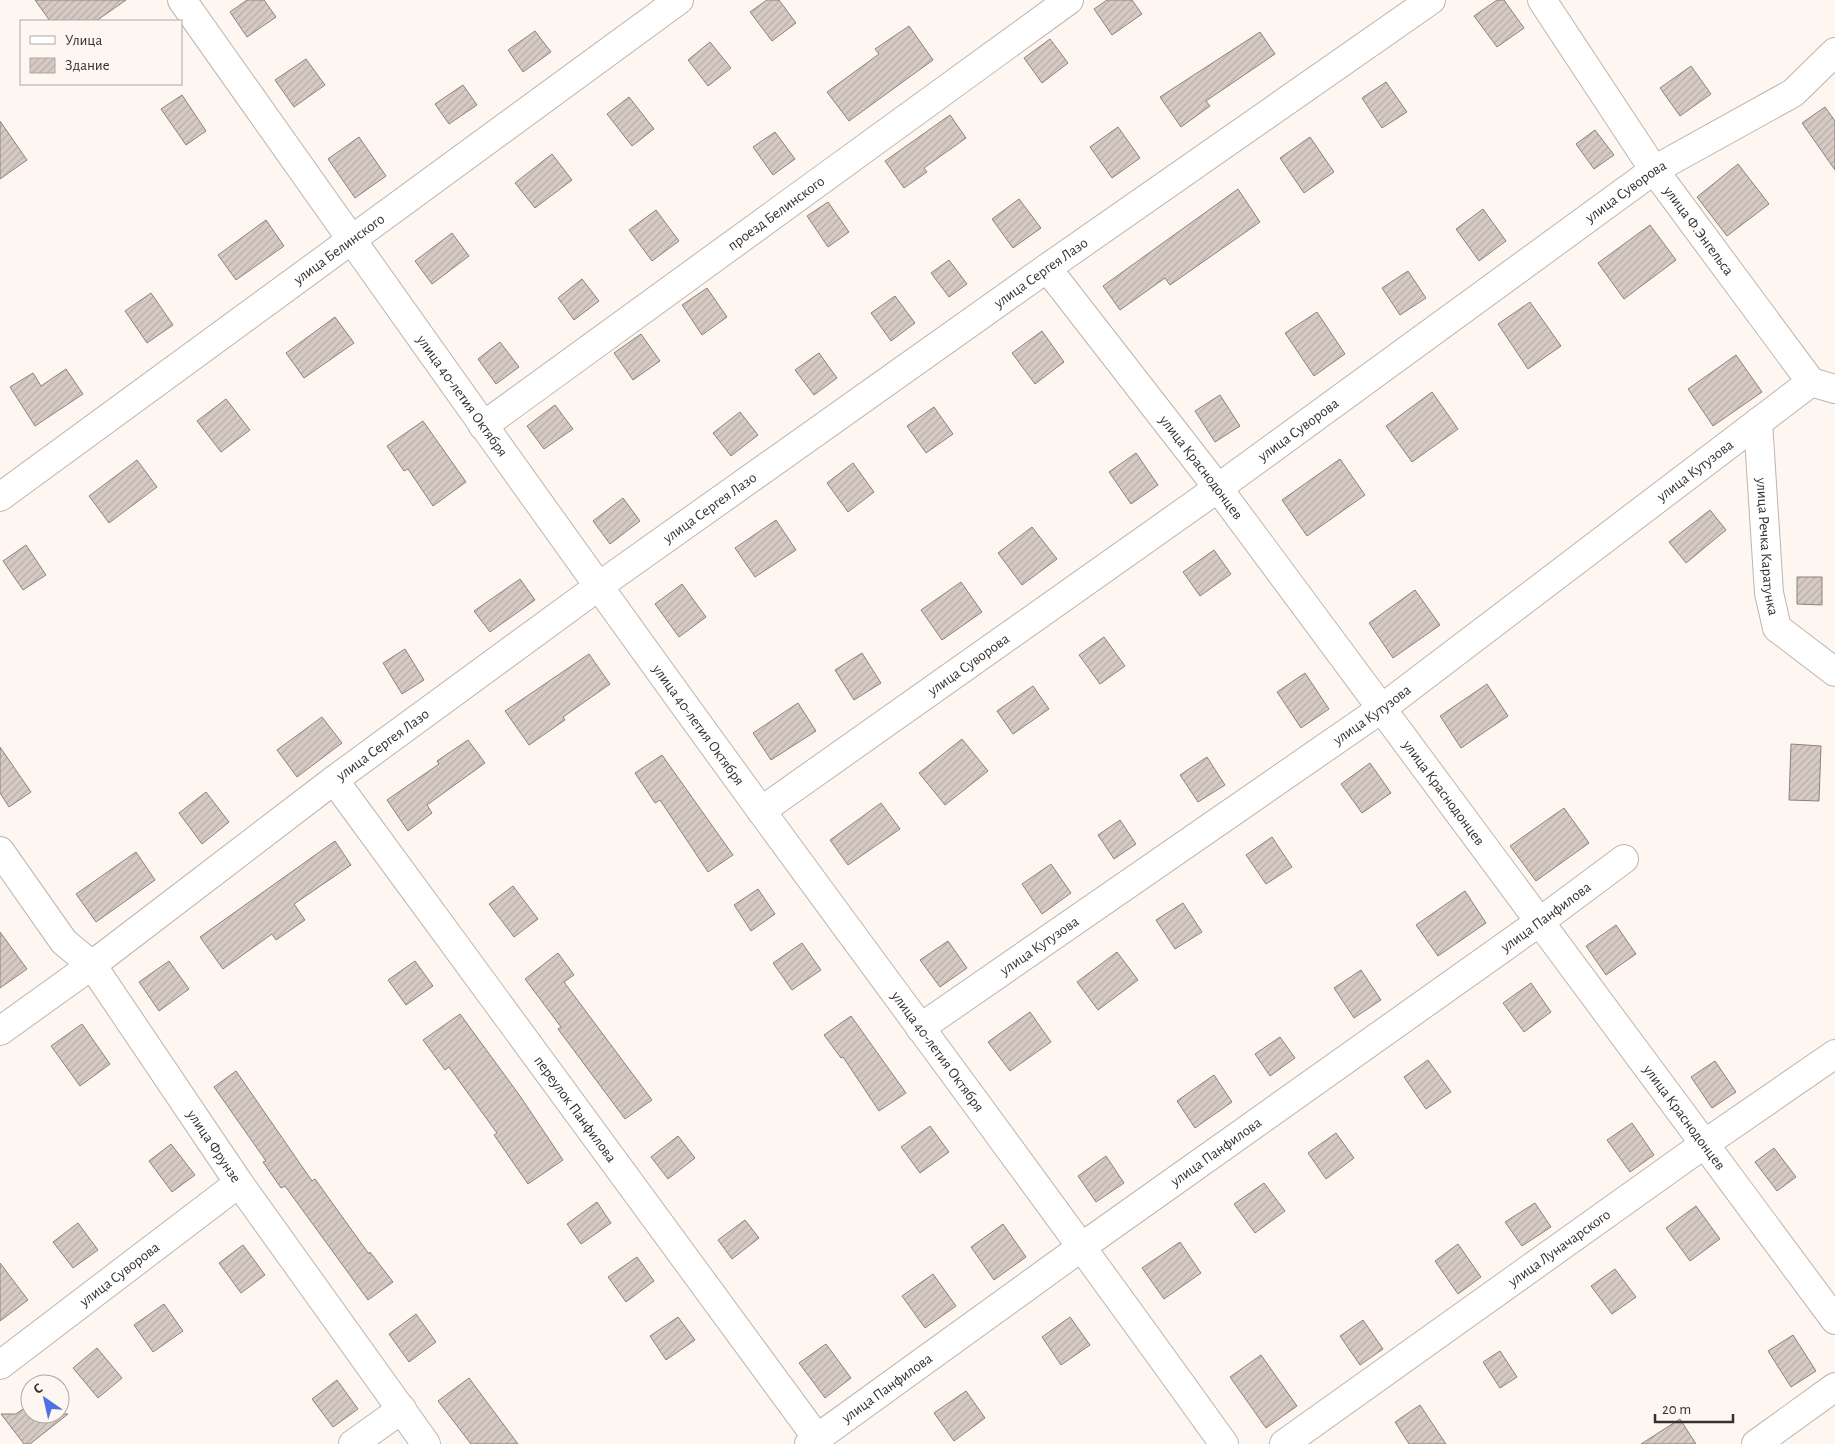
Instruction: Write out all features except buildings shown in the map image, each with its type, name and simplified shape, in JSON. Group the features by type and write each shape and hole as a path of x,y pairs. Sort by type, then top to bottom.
{"street":[{"name":"улица 40-летия Октября","path":"182,0 483,426 761,811 1083,1246 1224,1444"},
{"name":"улица Белинского","path":"0,498 679,0"},
{"name":"проезд Белинского","path":"483,426 1069,0"},
{"name":"улица Сергея Лазо","path":"0,1032 92,965 334,780 599,586 1047,268 1431,0"},
{"name":"улица Ф.Энгельса","path":"1542,0 1654,170 1823,386"},
{"name":"улица Суворова","path":"761,811 1218,488 1654,170 1793,94 1835,52"},
{"name":"улица Краснодонцев","path":"1047,268 1218,488 1538,923 1835,1320"},
{"name":"улица Кутузова","path":"920,1028 1381,709 1758,422 1823,386"},
{"name":"улица Речка Каратунка","path":"1758,422 1769,593 1777,628 1835,672"},
{"name":"переулок Панфилова","path":"334,780 813,1441"},
{"name":"улица Фрунзе","path":"0,851 64,942 92,965 239,1182 426,1444"},
{"name":"улица Панфилова","path":"813,1441 1083,1246 1538,923 1624,859"},
{"name":"улица Луначарского","path":"1284,1444 1703,1145 1835,1054"},
{"name":"улица Суворова","path":"0,1365 239,1182"},
{"path":"1756,1444 1835,1387"},
{"path":"353,1444 402,1409"}]}
